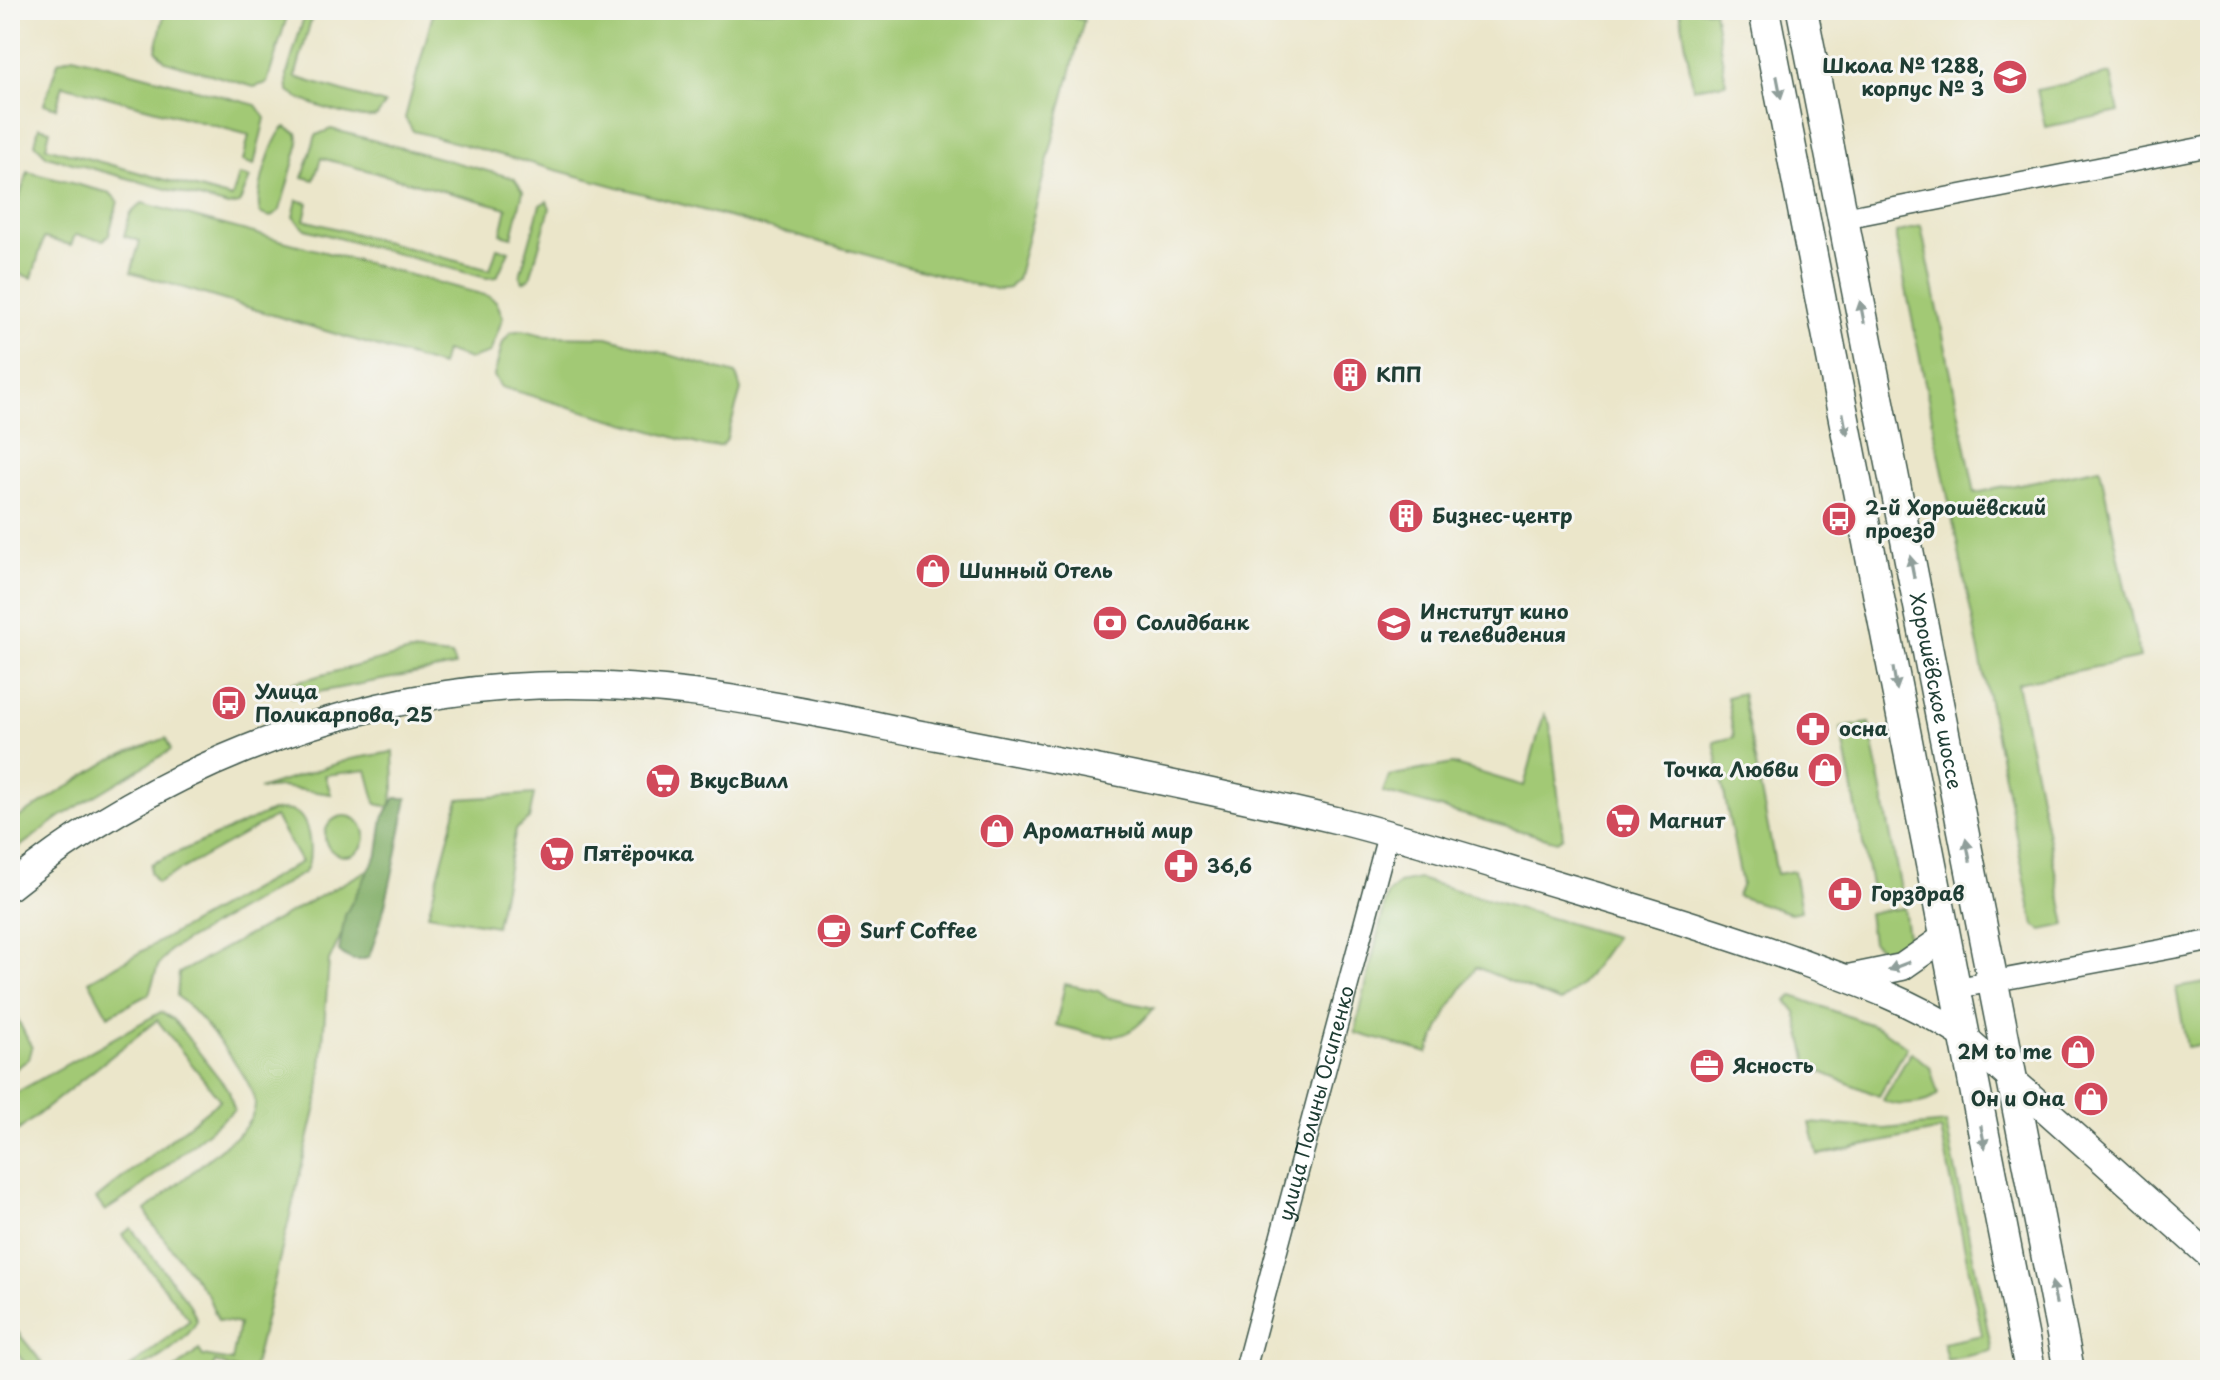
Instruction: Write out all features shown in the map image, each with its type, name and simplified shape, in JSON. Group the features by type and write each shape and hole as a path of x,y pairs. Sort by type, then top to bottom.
{"main road":[{"name":"Хорошёвское шоссе","path":"1764,10 1880,598 1942,939 2030,1370"},
{"name":"Хорошёвское шоссе","path":"1802,10 2069,1370"}],"street":[{"path":"1844,218 2210,146"},
{"path":"10,887 131,803 206,766 268,742 391,705 510,687 596,684 713,693 1203,789 1388,835 1710,929 1848,978 1922,1011 1961,1034 2210,1256"},
{"name":"улица Полины Осипенко","path":"1245,1370 1388,835"},
{"path":"1848,978 1902,967 1942,939"},
{"path":"1952,989 1995,988 2210,941"},
{"path":"1961,1034 1985,1020 1995,988"}],"green space":[{"path":"165,10 289,10 267,83 254,87 165,61 156,50"},
{"path":"306,10 314,10 295,77 385,104 377,116 358,116 331,110 288,91 287,74"},
{"path":"434,10 1049,10 1084,20 1017,279 1009,288 995,290 413,131 405,118"},
{"path":"1680,10 1714,10 1726,83 1693,88"},
{"path":"73,56 256,105 265,118 254,165 243,161 249,135 63,85 56,108 44,104 58,62"},
{"path":"2111,74 2119,112 2045,127 2037,90"},
{"path":"39,127 50,130 46,147 232,198 239,175 250,178 239,204 228,206 47,156 35,144"},
{"path":"285,127 297,133 299,143 280,210 271,217 261,214 261,183 274,142"},
{"path":"331,129 514,178 523,191 512,237 501,234 507,208 321,158 314,180 303,177 316,135"},
{"path":"28,172 110,193 118,201 109,234 104,240 75,235 71,245 44,238 32,278 10,271 10,223"},
{"path":"297,200 308,203 304,220 490,270 497,248 509,251 497,277 486,278 305,229 293,217"},
{"path":"547,201 550,208 530,278 523,282 520,276 540,205"},
{"path":"142,203 488,296 496,301 503,317 490,353 470,359 445,351 441,366 131,272 140,241 124,236 130,214"},
{"path":"1921,226 1975,493 2100,468 2140,658 2017,683 2066,925 2042,930 2034,925 1896,239 1896,233"},
{"path":"523,330 546,336 607,337 736,374 741,390 726,441 721,446 707,447 501,387 494,376 503,342 511,332"},
{"path":"410,652 452,656 455,666 292,697 288,684"},
{"path":"1742,693 1777,874 1794,871 1801,911 1790,913 1737,896 1742,884 1714,742 1734,737 1727,697"},
{"path":"1544,714 1550,724 1563,837 1557,841 1383,792 1389,776 1452,764 1524,786"},
{"path":"1869,723 1901,890 1873,896 1841,728"},
{"path":"166,738 171,750 60,817 10,854 10,823 112,759"},
{"path":"393,752 394,788 390,807 376,804 367,770 325,775 331,794 281,787 259,789 351,759"},
{"path":"534,794 529,819 516,829 496,926 428,914 459,799"},
{"path":"395,798 407,798 387,898 369,957 353,960 339,951 345,915 378,853 383,818"},
{"path":"272,811 293,811 306,826 309,859 305,872 170,950 158,966 149,994 108,1016 89,981 301,862 275,817 157,883 150,872 151,864"},
{"path":"345,816 359,822 365,836 359,850 345,856 331,850 325,836 331,822"},
{"path":"373,867 329,961 319,1094 253,1370 237,1370 215,1362 212,1370 174,1370 199,1350 203,1356 232,1361 239,1324 218,1320 207,1294 151,1222 146,1210 242,1131 253,1114 255,1103 235,1063 177,996 179,973"},
{"path":"1419,879 1615,937 1581,985 1560,1002 1476,967 1448,1010 1428,1053 1355,1033 1387,895 1399,883"},
{"path":"1904,908 1908,937 1901,948 1882,949 1872,942 1868,913"},
{"path":"2210,982 2210,1043 2187,1047 2176,988"},
{"path":"1065,984 1154,1008 1131,1030 1121,1035 1099,1035 1056,1025"},
{"path":"1793,996 1880,1028 1907,1047 1879,1096 1809,1067 1796,1012 1787,1001"},
{"path":"10,1004 32,1048 29,1059 10,1073"},
{"path":"161,1012 173,1019 229,1091 234,1110 132,1194 105,1211 96,1199 220,1100 157,1020 10,1137 10,1096"},
{"path":"1911,1052 1930,1067 1938,1094 1927,1101 1912,1104 1883,1100"},
{"path":"1810,1123 1884,1129 1946,1123 1992,1351 1947,1360 1943,1343 1982,1335 1941,1130 1818,1155"},
{"path":"131,1228 190,1305 197,1320 186,1336 167,1352 145,1365 127,1370 190,1320 122,1235"},
{"path":"11,1324 48,1370 30,1370 10,1344"}],"place":[{"name":"Школа № 1288, корпус № 3","path":"2010,77"},
{"name":"КПП","path":"1350,375"},
{"name":"Бизнес-центр","path":"1406,516"},
{"name":"2-й Хорошёвский проезд","path":"1839,519"},
{"name":"Шинный Отель","path":"933,571"},
{"name":"Солидбанк","path":"1110,623"},
{"name":"Институт кино и телевидения","path":"1394,624"},
{"name":"Улица Поликарпова, 25","path":"229,703"},
{"name":"осна","path":"1813,729"},
{"name":"Точка Любви","path":"1825,770"},
{"name":"ВкусВилл","path":"663,781"},
{"name":"Магнит","path":"1623,821"},
{"name":"Ароматный мир","path":"997,831"},
{"name":"Пятёрочка","path":"557,854"},
{"name":"36,6","path":"1181,866"},
{"name":"Горздрав","path":"1845,894"},
{"name":"Surf Coffee","path":"834,931"},
{"name":"2M to me","path":"2078,1052"},
{"name":"Ясность","path":"1707,1066"},
{"name":"Он и Она","path":"2091,1099"}]}
